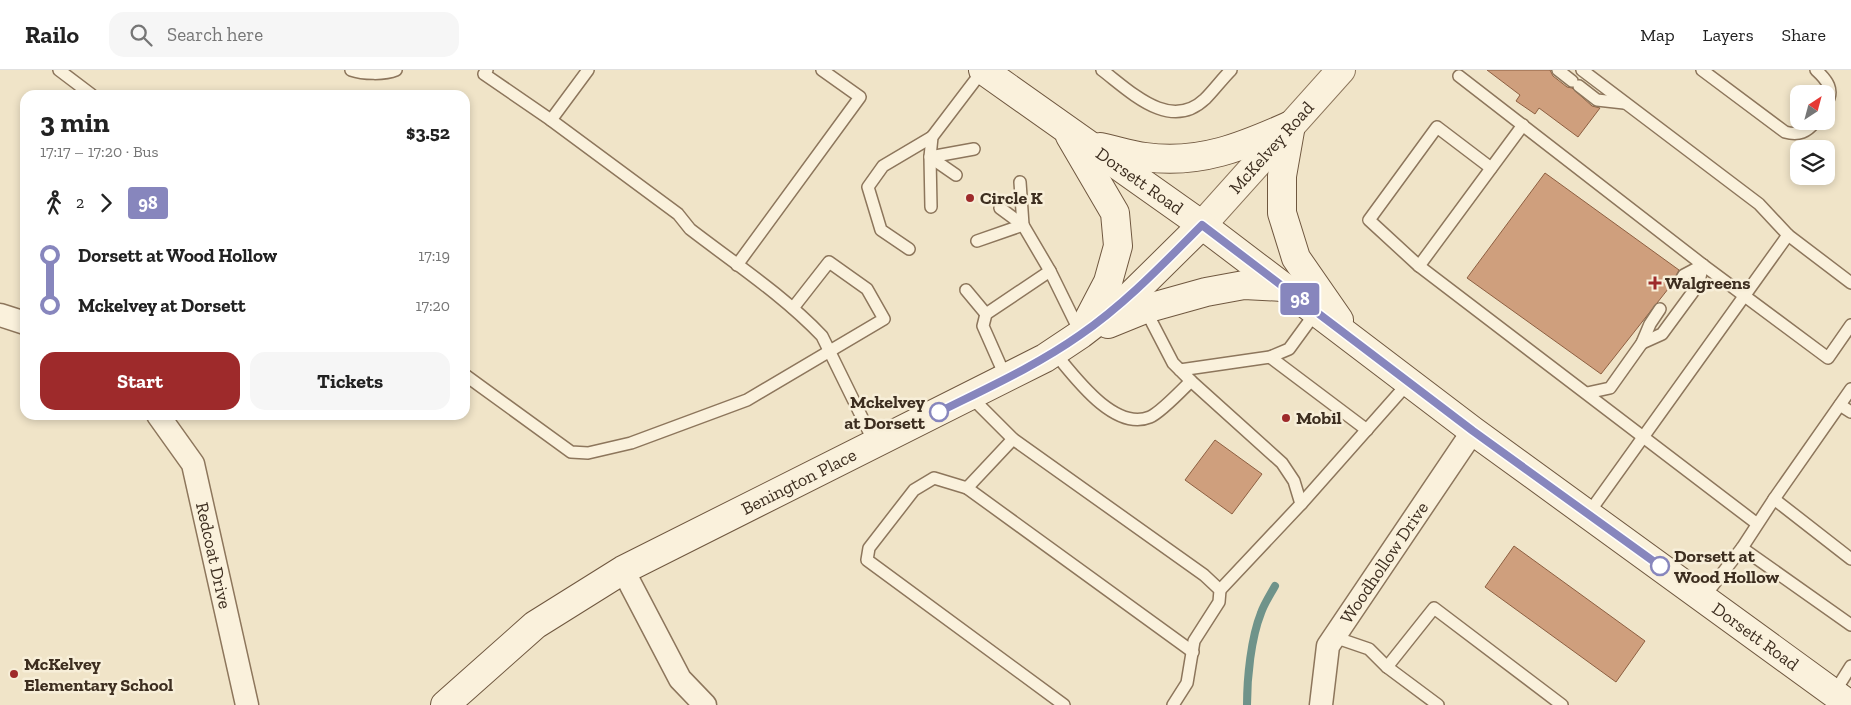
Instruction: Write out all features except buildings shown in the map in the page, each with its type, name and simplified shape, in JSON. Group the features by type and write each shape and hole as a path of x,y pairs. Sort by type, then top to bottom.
{"main road":[{"name":"Dorsett Road","path":"983,70 1202,225 1473,431 1842,699"},
{"name":"McKelvey Road","path":"1202,225 1341,70"},
{"path":"1088,144 1146,157 1199,157 1242,147 1292,125"},
{"path":"1292,125 1282,176 1282,213 1296,258 1353,340"},
{"path":"1066,129 1115,213 1118,246 1108,282 1081,334"},
{"name":"Benington Place","path":"446,705 535,625 623,570 1006,378 1054,352 1129,297 1202,225"},
{"path":"1081,334 1145,309 1206,292 1244,285 1283,287"}],"street":[{"path":"0,315 20,321"},
{"name":"Redcoat Drive","path":"162,420 193,464 247,705"},
{"name":"Woodhollow Drive","path":"1321,705 1328,646 1473,431"},
{"path":"623,570 680,679 705,705"}],"lane":[{"path":"59,70 85,90"},
{"path":"351,70 359,73 393,71"},
{"path":"551,120 588,70"},
{"path":"737,265 860,97 822,70"},
{"path":"909,249 881,230 868,187 883,166 932,137 983,70"},
{"path":"1102,70 1158,109 1176,113 1191,108 1204,100 1231,70"},
{"path":"1558,70 1597,100 1626,103"},
{"path":"1582,70 1759,204 1788,235 1851,283"},
{"path":"1702,70 1785,132 1795,135 1808,130"},
{"path":"1816,70 1825,78 1829,85"},
{"path":"483,71 678,214 690,229 793,308 822,336 875,444"},
{"path":"1458,72 1703,265 1828,358 1851,325"},
{"path":"1419,266 1523,125"},
{"path":"1491,168 1437,127 1369,220 1419,266 1756,524"},
{"path":"932,137 930,157 932,207"},
{"path":"930,157 974,149"},
{"path":"930,157 956,175"},
{"path":"1020,182 1024,225 1050,271 1081,334"},
{"path":"1000,208 1024,225"},
{"path":"977,241 1024,225"},
{"path":"1588,514 1788,235"},
{"path":"470,379 571,452 588,454 631,443 747,400 884,319 867,289 829,262 793,308"},
{"path":"1679,283 1684,275 1703,265"},
{"path":"1642,343 1662,334 1698,285 1703,265"},
{"path":"1006,378 983,326 986,314 1050,271"},
{"path":"966,290 986,314"},
{"path":"1145,309 1174,363 1191,381 1282,463 1294,481 1301,504"},
{"path":"1587,393 1610,388 1642,343 1650,324 1660,309"},
{"path":"1180,370 1270,357 1283,353 1316,312"},
{"path":"1054,352 1087,392 1119,416 1137,420 1152,417 1191,381"},
{"path":"1270,357 1366,430"},
{"path":"1173,705 1187,682 1194,641 1219,602 1220,590 1301,504 1409,382"},
{"path":"1703,598 1742,548 1756,524 1851,389"},
{"path":"970,396 1013,439 1204,574 1220,590"},
{"path":"1840,405 1851,412"},
{"path":"968,488 1013,439"},
{"path":"1064,705 867,560 868,548 914,490 934,478 968,488 1193,652"},
{"path":"1774,499 1851,559"},
{"path":"1742,548 1851,625"},
{"path":"1387,667 1434,608 1562,705"},
{"path":"1334,637 1369,649 1387,667 1438,705"},
{"path":"1842,699 1851,666"}],"waterway":[{"path":"1247,705 1252,646 1262,610 1275,586"}],"bus line":[{"name":"98","path":"939,412 1045,358 1081,334 1129,297 1202,225 1473,431 1660,566"}],"place":[{"name":"Circle K","path":"970,198"},
{"name":"Walgreens","path":"1655,283"},
{"name":"Mckelvey at Dorsett","path":"939,412"},
{"name":"Mobil","path":"1286,418"},
{"name":"Dorsett at Wood Hollow","path":"1660,566"},
{"name":"McKelvey Elementary School","path":"14,674"}]}
